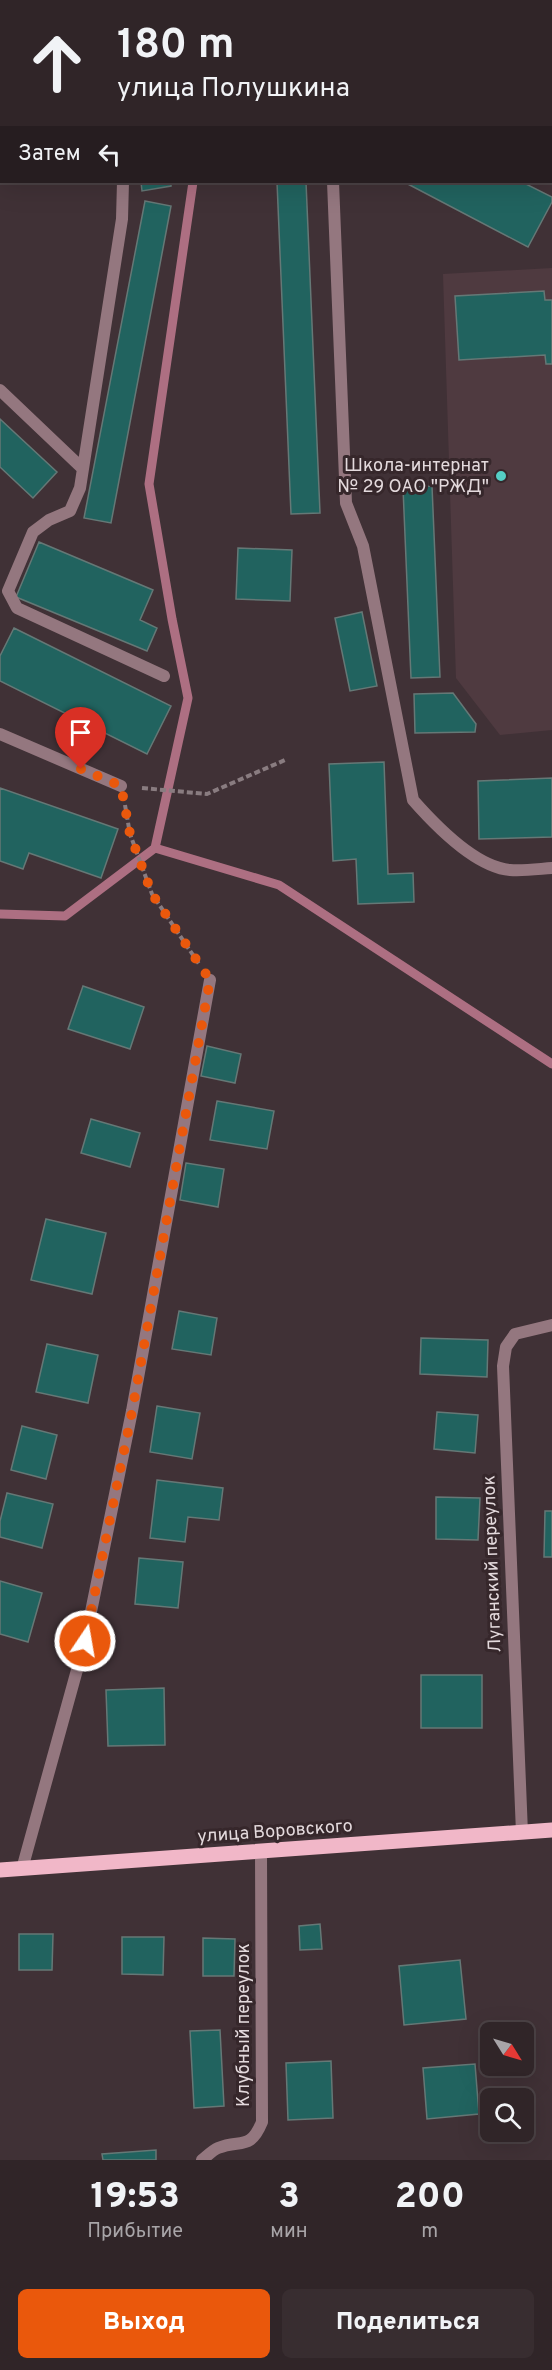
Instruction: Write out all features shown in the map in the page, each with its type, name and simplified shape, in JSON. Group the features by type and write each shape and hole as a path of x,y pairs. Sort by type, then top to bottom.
{"main road":[{"name":"улица Воровского","path":"0,1870 552,1830"}],"street":[{"path":"123,183 122,219 80,488 70,511 49,520 33,532 8,591 17,608 164,676"},
{"path":"333,183 346,503 363,546 414,800 435,825 480,860 508,870 552,868"},
{"path":"0,390 83,469"},
{"path":"0,734 121,786"},
{"path":"21,1869 85,1641 132,1412 210,980"},
{"name":"Луганский переулок","path":"522,1833 503,1366 506,1347 515,1334 552,1325"},
{"name":"Клубный переулок","path":"202,2160 218,2148 247,2144 257,2134 262,2122 261,1852"}],"path":[{"path":"210,980 152,894 130,834 121,786 207,794 285,760"}],"shaded area":[{"name":"Школа-интернат № 29 ОАО \"РЖД\"","path":"552,268 552,730 500,735 456,678 443,274"}],"building":[{"path":"141,183 171,183 171,186 142,191"},
{"path":"277,183 306,183 320,513 291,514"},
{"path":"406,183 524,183 552,197 552,202 528,247"},
{"path":"145,201 171,206 111,523 84,518"},
{"path":"544,291 545,300 552,300 552,364 546,364 545,355 459,360 455,296"},
{"path":"0,419 57,472 33,498 0,467"},
{"path":"432,486 440,677 411,678 403,488"},
{"path":"39,542 153,590 140,620 157,628 147,651 16,597"},
{"path":"238,548 292,550 290,601 236,599"},
{"path":"362,612 377,686 350,691 335,618"},
{"path":"14,628 171,706 147,754 0,681 0,656"},
{"path":"453,693 476,724 475,732 415,733 414,694"},
{"path":"384,762 388,874 413,873 414,902 358,904 356,859 333,861 329,764"},
{"path":"552,778 552,837 479,839 478,781"},
{"path":"0,788 118,829 101,878 29,853 23,869 0,861"},
{"path":"83,986 144,1007 130,1049 68,1029"},
{"path":"207,1046 241,1054 235,1083 201,1076"},
{"path":"217,1101 274,1111 267,1149 210,1140"},
{"path":"91,1119 140,1133 130,1167 81,1153"},
{"path":"186,1163 224,1169 218,1207 180,1200"},
{"path":"46,1219 106,1233 92,1294 31,1280"},
{"path":"179,1311 217,1318 211,1355 172,1349"},
{"path":"421,1338 488,1340 487,1377 420,1374"},
{"path":"47,1344 98,1355 88,1403 36,1392"},
{"path":"157,1406 200,1413 192,1459 150,1452"},
{"path":"437,1412 478,1415 475,1453 434,1449"},
{"path":"22,1426 57,1435 46,1479 11,1470"},
{"path":"157,1480 223,1488 219,1520 188,1517 185,1542 150,1538"},
{"path":"7,1493 53,1504 42,1548 0,1537 0,1521"},
{"path":"436,1497 480,1498 478,1540 436,1539"},
{"path":"545,1511 552,1511 552,1557 544,1557"},
{"path":"139,1558 183,1562 178,1608 135,1604"},
{"path":"0,1581 42,1593 28,1642 0,1634"},
{"path":"421,1675 482,1675 482,1728 421,1728"},
{"path":"164,1688 165,1745 108,1746 106,1690"},
{"path":"320,1924 322,1949 300,1950 299,1926"},
{"path":"19,1934 53,1934 52,1970 19,1970"},
{"path":"122,1937 164,1937 163,1975 122,1974"},
{"path":"203,1938 235,1939 234,1976 203,1976"},
{"path":"460,1960 466,2019 404,2025 399,1966"},
{"path":"220,2030 224,2106 194,2108 190,2031"},
{"path":"331,2061 333,2118 288,2120 286,2063"},
{"path":"475,2064 479,2114 427,2119 423,2068"},
{"path":"156,2150 156,2160 103,2160 102,2154"}],"waterway":[{"path":"193,183 149,484 188,698 155,848 279,885 552,1064"},
{"path":"0,914 65,916 155,848"}],"place":[{"name":"Школа-интернат № 29 ОАО \"РЖД\"","path":"501,476"}],"route":[{"path":"81,769 121,786 130,834 152,894 210,980 132,1412 85,1641"}]}
